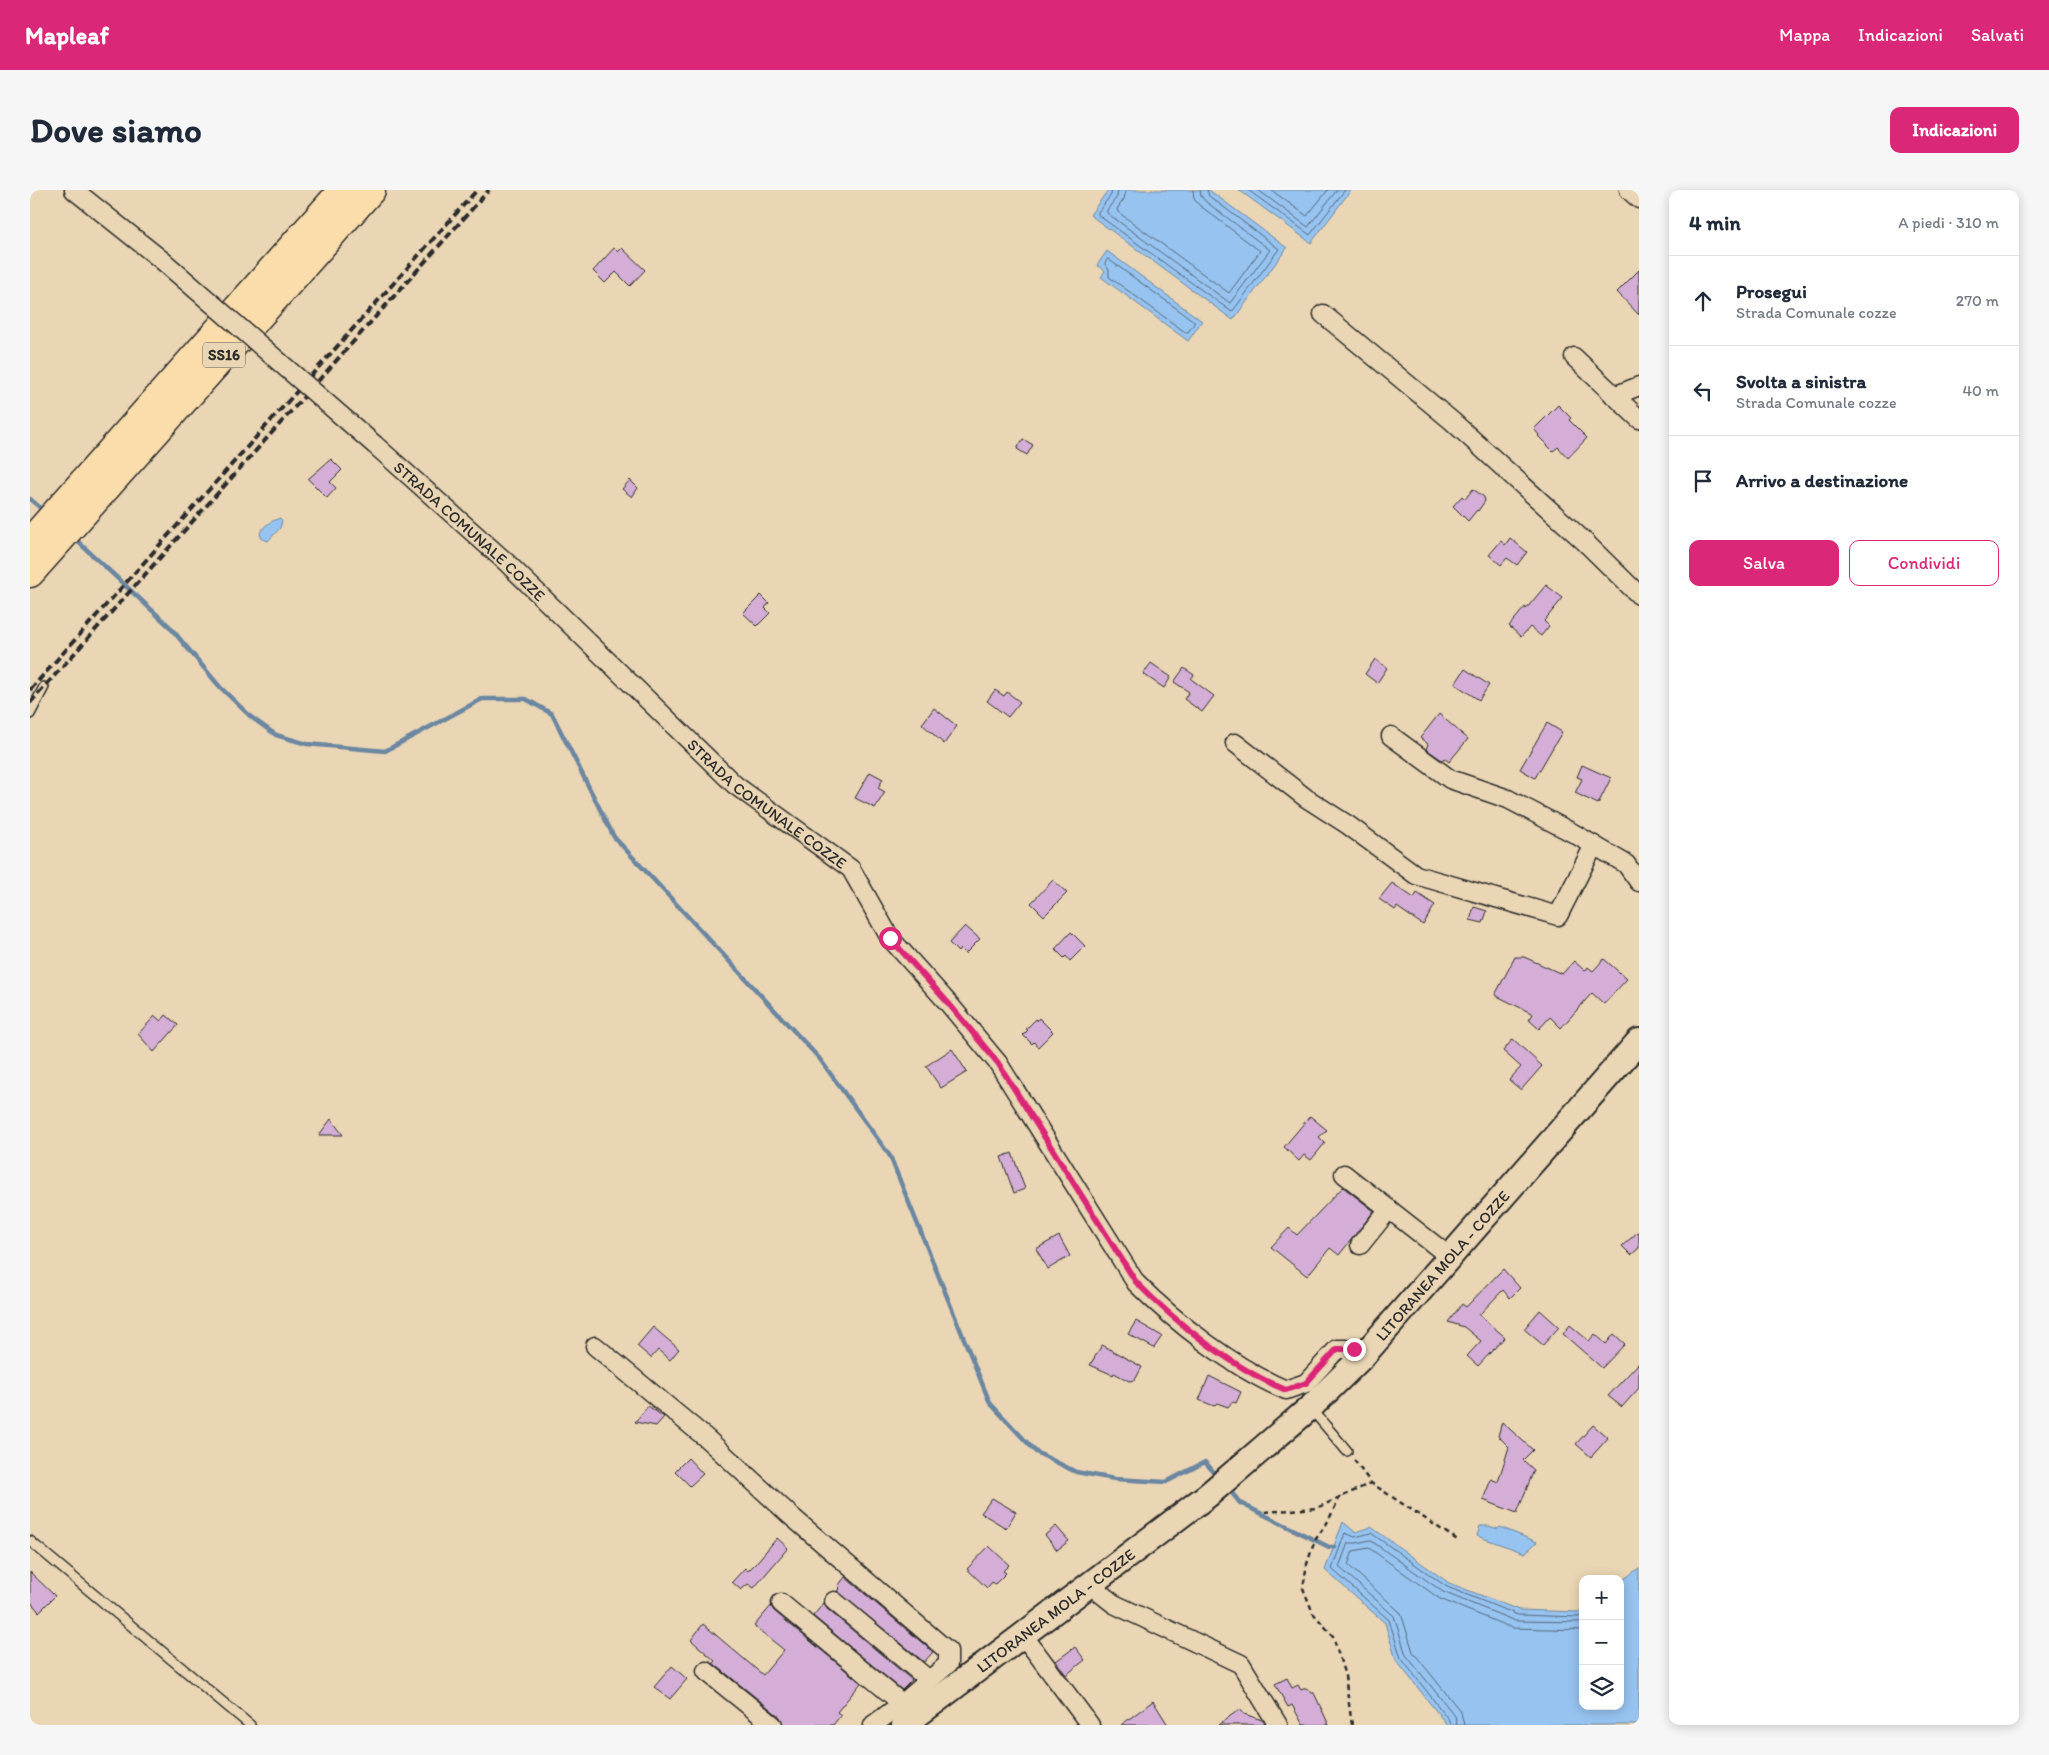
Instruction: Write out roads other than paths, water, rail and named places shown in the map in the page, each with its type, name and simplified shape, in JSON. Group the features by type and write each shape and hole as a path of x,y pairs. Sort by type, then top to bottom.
{"highway":[{"name":"SS16","path":"70,512 343,190"},
{"name":"SS16","path":"30,572 44,536 70,512 371,190"}],"street":[{"name":"STRADA COMUNALE COZZE","path":"74,190 163,260 506,562 735,785 851,869 890,938 998,1063 1136,1282 1154,1300 1195,1335 1264,1382 1286,1390 1306,1383 1337,1349 1354,1349 1362,1357"},
{"path":"1629,190 1639,199"},
{"path":"1323,314 1452,421 1585,542 1639,595"},
{"path":"1574,357 1639,419"},
{"path":"1614,396 1639,386"},
{"path":"1390,736 1450,779 1508,799 1594,845 1626,864 1639,882"},
{"path":"1235,743 1306,798 1348,825 1416,875 1558,916 1594,845"},
{"name":"LITORANEA MOLA - COZZE","path":"907,1715 1023,1635 1208,1495 1312,1406 1362,1357 1639,1041"},
{"path":"1344,1174 1450,1257"},
{"path":"1360,1245 1389,1209"},
{"path":"595,1346 706,1438 791,1516 948,1651 948,1664 929,1680 907,1715 873,1725"},
{"path":"1093,1582 1100,1593 1114,1604 1241,1664 1278,1725"},
{"path":"834,1601 929,1680"},
{"path":"782,1603 907,1715"},
{"path":"1023,1635 1090,1725"},
{"path":"706,1671 773,1725"}],"lane":[{"path":"30,714 44,687"},
{"path":"1312,1406 1347,1451"},
{"path":"30,1542 250,1725"}],"water":[{"path":"1108,190 1209,190 1287,248 1233,320 1090,215"},
{"path":"1239,190 1351,190 1311,243"},
{"path":"1107,251 1202,321 1188,341 1101,277 1105,271 1097,265"},
{"path":"280,518 282,521 280,528 268,541 262,539 260,533 264,528"},
{"path":"1343,1522 1355,1532 1371,1527 1449,1583 1519,1610 1579,1611 1579,1710 1624,1710 1624,1579 1639,1568 1639,1725 1447,1725 1396,1660 1385,1623 1325,1570"},
{"path":"1480,1526 1498,1529 1500,1527 1537,1542 1525,1553 1477,1536"}],"waterway":[{"path":"30,499 44,511"},
{"path":"74,538 169,626 220,687 251,717 276,735 307,744 385,751 482,699 526,699 552,714 614,837 819,1058 890,1156 990,1403 1036,1452 1076,1472 1115,1479 1166,1482 1205,1462 1218,1477"},
{"path":"1228,1488 1240,1503 1329,1547 1334,1547"}],"railway":[{"path":"30,690 477,190"},
{"path":"30,703 489,190"}]}
